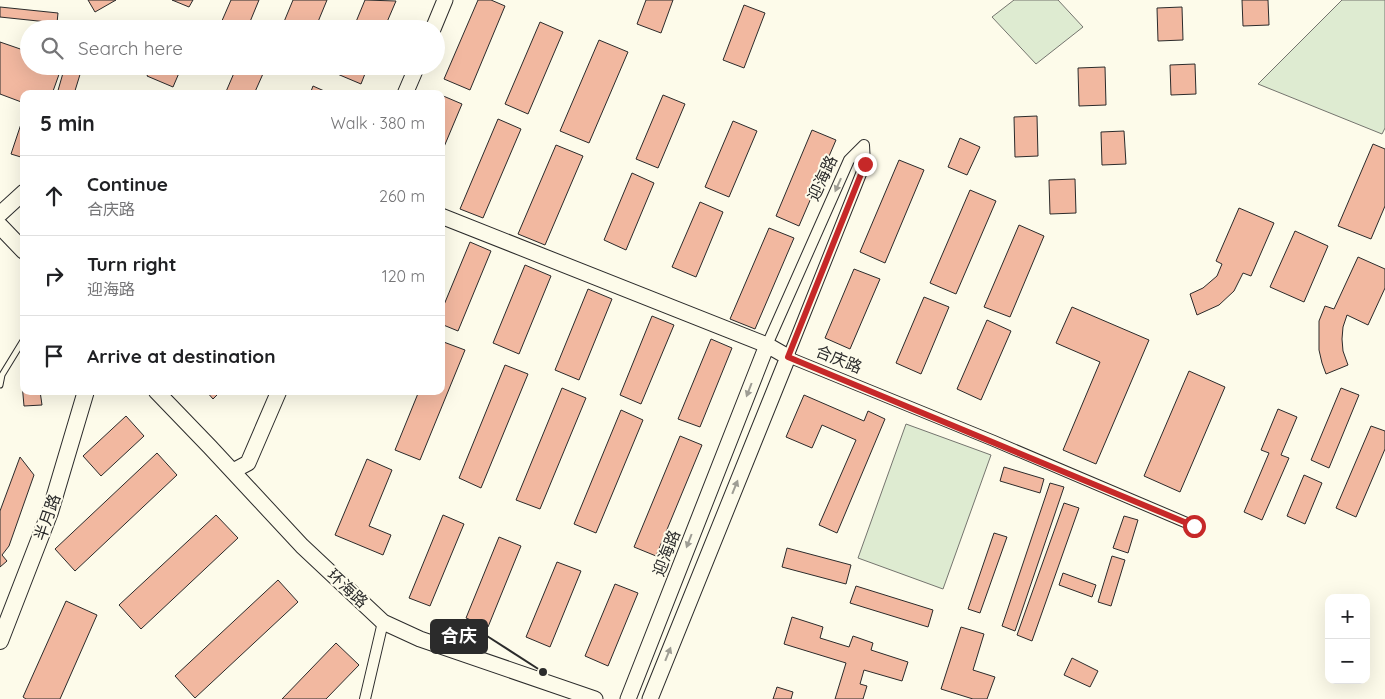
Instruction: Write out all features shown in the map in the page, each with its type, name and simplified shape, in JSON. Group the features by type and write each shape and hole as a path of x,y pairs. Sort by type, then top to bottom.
{"main road":[{"path":"0,226 20,247"},
{"name":"半月路","path":"0,641 50,512 85,395"}],"street":[{"path":"437,20 445,0"},
{"path":"407,90 413,75"},
{"name":"迎海路","path":"628,699 767,345 849,160 864,145 865,164 650,699"},
{"path":"0,214 20,196"},
{"name":"合庆路","path":"445,218 767,345 788,357 1194,526"},
{"name":"环海路","path":"160,395 302,546 383,622 420,640 595,699"},
{"path":"232,471 248,463 277,395"},
{"path":"365,699 383,622"}],"lane":[{"path":"0,385 2,375 20,346"}],"green space":[{"path":"1014,0 1058,0 1083,27 1036,64 992,17"},
{"path":"1342,0 1385,0 1385,128 1382,134 1258,84"},
{"path":"906,424 991,455 943,589 858,558"}],"building":[{"path":"88,0 116,0 95,12"},
{"path":"172,0 193,0 189,7"},
{"path":"231,0 259,0 251,20 222,20"},
{"path":"293,0 327,0 319,20 285,20"},
{"path":"365,0 396,1 388,20 357,20"},
{"path":"478,0 491,0 505,6 470,90 444,79"},
{"path":"646,0 673,0 661,33 637,24"},
{"path":"1242,0 1268,0 1269,25 1243,26"},
{"path":"744,5 765,13 744,68 723,60"},
{"path":"0,7 58,13 57,20 28,20 0,17"},
{"path":"1182,7 1183,40 1158,41 1157,8"},
{"path":"540,22 563,32 528,114 505,104"},
{"path":"599,40 628,52 589,143 560,131"},
{"path":"0,42 20,49 20,75 59,75 53,90 20,90 20,102 0,94"},
{"path":"1195,64 1196,94 1171,95 1170,65"},
{"path":"1105,67 1106,105 1079,106 1078,68"},
{"path":"62,75 80,75 75,90 58,90"},
{"path":"147,75 178,75 173,87"},
{"path":"233,75 262,75 256,90 227,90"},
{"path":"340,75 364,75 361,84"},
{"path":"313,86 322,90 312,90"},
{"path":"663,95 685,104 658,168 636,159"},
{"path":"445,97 462,104 445,144"},
{"path":"1037,116 1038,156 1015,157 1014,117"},
{"path":"498,119 521,129 483,218 460,209"},
{"path":"733,121 757,131 729,197 705,187"},
{"path":"20,127 20,157 11,154"},
{"path":"812,130 836,140 799,226 776,216"},
{"path":"1124,131 1126,164 1102,165 1101,132"},
{"path":"960,138 980,147 967,175 948,167"},
{"path":"1373,144 1385,149 1385,206 1371,239 1338,226"},
{"path":"556,145 583,156 545,245 518,234"},
{"path":"899,160 924,170 885,263 860,252"},
{"path":"632,173 654,183 626,250 604,240"},
{"path":"1075,179 1076,213 1050,214 1049,180"},
{"path":"970,190 996,201 956,294 930,283"},
{"path":"700,202 723,212 696,277 672,267"},
{"path":"1239,208 1274,223 1251,276 1243,273 1234,291 1219,305 1197,315 1190,294 1203,288 1217,276 1222,264 1216,261"},
{"path":"1019,225 1044,236 1010,317 984,307"},
{"path":"769,228 794,238 755,329 730,319"},
{"path":"1295,231 1328,246 1304,302 1270,287"},
{"path":"470,242 491,251 458,331 445,326 445,302"},
{"path":"1358,257 1385,269 1385,288 1368,325 1347,315 1342,339 1343,351 1348,365 1326,374 1319,350 1319,321 1325,306 1334,309"},
{"path":"525,265 551,276 519,354 493,343"},
{"path":"854,269 880,279 850,349 825,338"},
{"path":"588,289 612,299 579,380 555,370"},
{"path":"924,297 949,307 921,374 896,363"},
{"path":"1072,307 1149,340 1096,464 1063,450 1100,362 1056,343"},
{"path":"652,316 674,325 641,404 620,395"},
{"path":"987,320 1011,331 981,400 957,389"},
{"path":"711,339 732,348 700,427 678,419"},
{"path":"445,342 465,350 420,460 395,450 417,395 445,395"},
{"path":"505,365 528,374 481,488 459,478"},
{"path":"1189,371 1225,387 1180,492 1144,476"},
{"path":"562,388 586,398 540,509 516,500"},
{"path":"1341,388 1359,395 1329,468 1311,460"},
{"path":"23,395 41,395 42,405 24,406"},
{"path":"804,395 864,421 868,411 885,419 837,533 819,525 856,440 822,425 812,448 786,437"},
{"path":"1278,409 1297,417 1281,455 1289,458 1262,520 1244,512 1269,453 1261,450"},
{"path":"621,410 643,420 596,533 574,524"},
{"path":"126,416 144,436 101,476 83,456"},
{"path":"1371,426 1385,431 1385,449 1356,517 1336,508"},
{"path":"680,436 702,445 656,556 634,547"},
{"path":"157,453 177,475 75,571 55,549"},
{"path":"20,457 34,475 9,546 2,555 7,561 0,567 0,511"},
{"path":"367,459 392,470 369,526 391,535 383,555 335,535"},
{"path":"1004,467 1044,479 1040,493 1000,481"},
{"path":"1304,475 1322,483 1305,524 1287,516"},
{"path":"1050,483 1064,487 1015,631 1002,626"},
{"path":"1064,503 1079,508 1032,641 1017,635"},
{"path":"216,515 238,538 141,629 119,605"},
{"path":"443,515 464,524 430,606 409,598"},
{"path":"1124,516 1138,520 1128,553 1113,548"},
{"path":"994,533 1007,537 980,613 968,609"},
{"path":"499,537 521,546 488,627 466,618"},
{"path":"787,548 851,565 846,584 782,567"},
{"path":"1112,556 1125,560 1111,606 1098,602"},
{"path":"557,562 581,571 550,647 526,637"},
{"path":"1063,573 1096,585 1092,597 1059,585"},
{"path":"278,580 298,602 195,698 175,676"},
{"path":"615,584 638,593 608,666 585,656"},
{"path":"856,586 933,610 928,627 850,603"},
{"path":"66,601 97,615 60,699 26,699 23,697"},
{"path":"792,617 823,627 820,638 849,647 853,636 873,643 871,650 908,662 902,681 864,670 860,684 867,686 863,699 835,699 846,663 784,644"},
{"path":"961,627 984,634 973,670 995,677 987,699 973,699 941,689"},
{"path":"336,643 359,665 326,699 282,699"},
{"path":"1072,658 1098,671 1090,687 1064,675"},
{"path":"777,687 793,692 791,699 773,699"}],"place":[{"name":"合庆","path":"543,672"}],"route":[{"path":"865,164 788,357 994,441 1194,526"}]}
